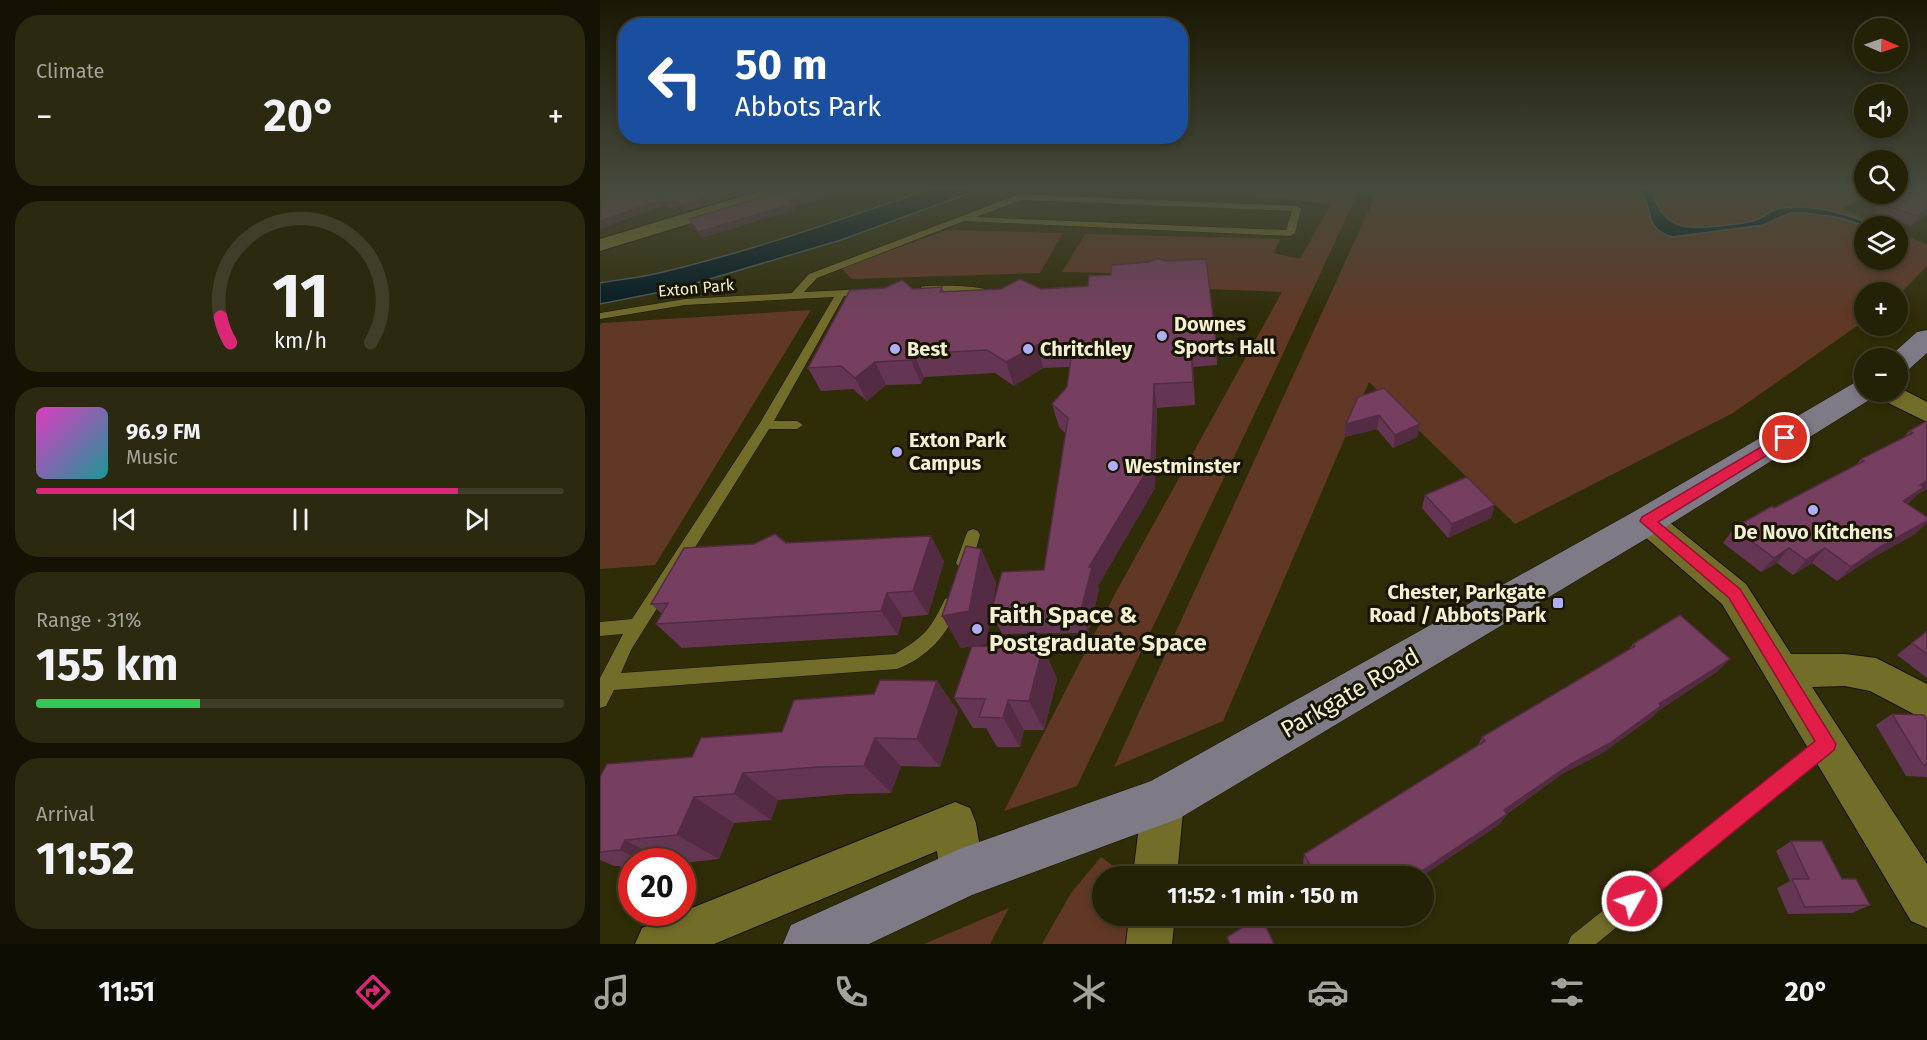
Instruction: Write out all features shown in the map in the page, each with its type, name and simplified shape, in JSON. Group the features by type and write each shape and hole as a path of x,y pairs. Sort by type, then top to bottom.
{"main road":[{"path":"1908,354 1927,338"},
{"name":"Parkgate Road","path":"810,944 962,873 1162,801 1647,521 1854,396"}],"street":[{"path":"600,245 643,232"},
{"path":"1906,402 1927,413"},
{"path":"1647,521 1734,594 1927,905"},
{"path":"1782,671 1845,670 1876,675 1927,703"},
{"path":"1156,866 1162,801"},
{"path":"658,944 955,823 962,873"},
{"path":"1149,944 1151,926"}],"lane":[{"path":"795,296 813,276 929,232"},
{"path":"1268,232 1290,232"},
{"path":"917,289 961,290 1005,295"},
{"name":"Exton Park","path":"600,316 676,303 874,291"},
{"path":"600,700 606,682 637,626 765,425 841,293"},
{"path":"765,425 797,425"},
{"path":"606,682 897,662 925,645 945,623 973,535"},
{"path":"600,629 637,626"},
{"path":"1579,944 1827,744"}],"shaded area":[{"path":"941,232 1063,233 1040,273 852,279 841,268"},
{"path":"1315,232 1340,232 1077,786 1004,811 1116,592 1282,292 1208,289 1165,274 1062,272 1085,234 1280,239 1274,253 1300,259"},
{"path":"1359,232 1854,232 1854,270 1908,270 1908,236 1927,245 1927,266 1908,286 1908,282 1854,282 1854,328 1733,413 1515,524 1369,382 1223,721 1114,767"},
{"path":"811,310 655,565 600,569 600,325 602,323"},
{"path":"1101,857 1113,866 1094,866"},
{"path":"1092,868 1092,926 1136,926 1136,944 1042,944 1071,893"},
{"path":"1009,908 990,944 924,944"}],"water":[{"path":"801,232 863,232 676,289 600,304 600,283 659,273 735,253"},
{"path":"1662,232 1710,232 1672,237"}],"building":[{"path":"1157,258 1166,261 1206,259 1216,342 1191,344 1193,382 1154,384 1151,464 1089,567 1092,567 1081,610 991,612 1002,572 1044,570 1068,418 1052,404 1067,387 1073,343 1037,345 1006,362 987,350 914,354 911,360 875,362 855,378 841,366 808,368 850,290 885,288 902,280 913,289 942,287 940,292 1001,289 1020,279 1041,289 1088,286 1089,276 1111,275 1111,265 1149,262"},
{"path":"1384,388 1420,424 1395,435 1379,415 1346,424 1358,397"},
{"path":"1927,421 1927,481 1920,485 1924,487 1903,501 1927,517 1927,521 1880,547 1851,567 1825,548 1806,560 1789,548 1774,558 1734,528 1772,506 1774,508 1864,461 1861,459 1913,433 1909,431"},
{"path":"1467,477 1495,505 1452,524 1425,495"},
{"path":"775,534 786,543 931,536 913,591 887,593 881,611 656,624 668,603 651,604 684,548 754,544"},
{"path":"966,546 981,549 969,611 942,616"},
{"path":"1680,615 1730,659 1659,704 1661,706 1610,743 1571,764 1504,810 1507,814 1429,866 1311,866 1304,854 1485,741 1482,737 1635,646 1633,644"},
{"path":"1927,631 1927,654 1912,643"},
{"path":"972,646 1043,647 1029,701 1008,700 1003,718 979,717 985,699 954,698"},
{"path":"880,680 937,681 917,739 875,738 864,766 743,773 734,794 694,797 677,835 625,840 618,850 600,852 600,777 607,764 692,757 701,738 782,732 794,700 874,694"},
{"path":"1892,714 1924,715 1927,720 1927,765 1923,765"},
{"path":"1791,841 1822,841 1842,879 1856,879 1870,905 1805,907 1792,879 1809,879"},
{"path":"1245,926 1266,926 1274,944 1230,944 1227,937"}],"place":[{"name":"Downes Sports Hall","path":"1162,336"},
{"name":"Best","path":"895,349"},
{"name":"Chritchley","path":"1028,349"},
{"name":"Exton Park Campus","path":"897,452"},
{"name":"Westminster","path":"1113,466"},
{"name":"De Novo Kitchens","path":"1813,510"},
{"name":"Chester, Parkgate Road / Abbots Park","path":"1558,603"},
{"name":"Faith Space & Postgraduate Space","path":"977,629"}],"route":[{"path":"1632,901 1827,744 1734,594 1647,521 1785,438"}]}
